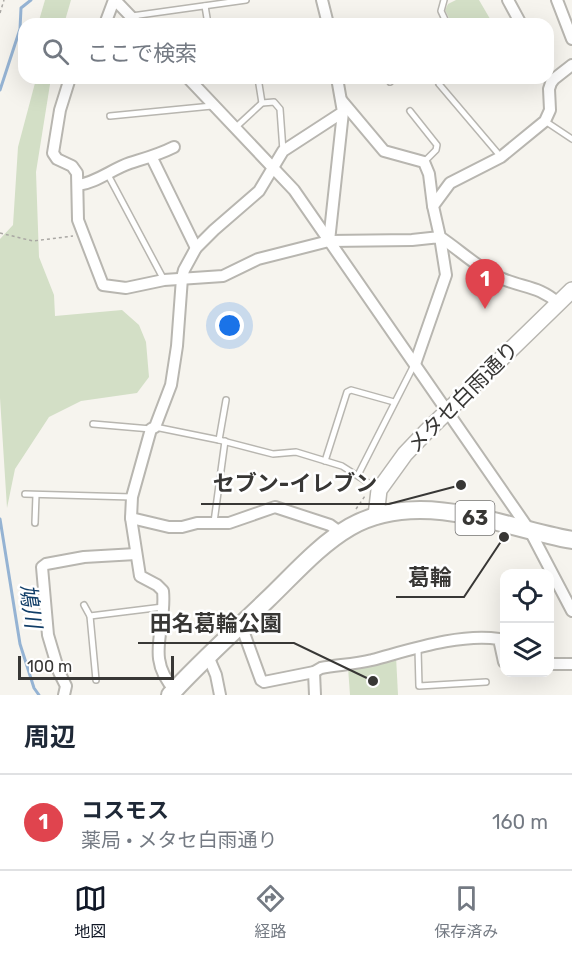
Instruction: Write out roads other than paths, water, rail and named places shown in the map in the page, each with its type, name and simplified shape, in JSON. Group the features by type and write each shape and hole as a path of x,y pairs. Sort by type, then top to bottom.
{"main road":[{"name":"63","path":"173,692 296,572 341,533 376,516 397,511 426,510 463,515 572,540"}],"street":[{"path":"108,18 115,0 132,18"},
{"path":"322,0 326,18"},
{"path":"508,0 517,18"},
{"path":"557,0 572,39"},
{"path":"554,73 572,65"},
{"path":"68,84 60,110 53,150 57,159 76,170 77,216 103,285 126,288 164,280 223,276 250,261 329,241 412,240 440,237 503,280 534,287 548,294 558,303"},
{"path":"194,84 294,190 530,531 572,611"},
{"path":"329,241 344,112 338,84"},
{"path":"433,206 450,183 501,157 545,121 550,110 550,84"},
{"path":"341,99 384,151 424,162 429,174 446,275 415,364"},
{"path":"173,692 159,661 162,590 140,576 131,518 132,496 153,428 171,386 184,270 196,248 259,191 284,151 344,112"},
{"path":"78,185 89,183 129,163 152,158 174,147"},
{"path":"152,158 196,248"},
{"name":"メタセ白雨通り","path":"376,516 373,491 405,454 572,290"},
{"path":"131,518 169,527 182,527 197,523 229,523 275,507 330,525 341,533"},
{"path":"64,695 66,686 59,672 48,635 42,567 46,564 84,557 136,554"},
{"path":"241,625 263,681 314,672 321,668 369,660 442,642 498,638 500,640"},
{"path":"208,656 216,675 220,695"},
{"path":"554,664 572,664"},
{"path":"314,672 315,695"}],"lane":[{"path":"144,18 246,0"},
{"path":"444,0 441,11 444,18"},
{"path":"205,6 207,18"},
{"path":"259,84 262,103"},
{"path":"440,84 501,157"},
{"path":"235,128 262,103 274,102 279,106 284,151"},
{"path":"110,116 214,105"},
{"path":"410,111 437,145 436,150 424,162"},
{"path":"545,121 572,139"},
{"path":"107,173 164,280"},
{"path":"358,475 415,364"},
{"path":"325,461 349,391 394,402"},
{"path":"214,522 226,400"},
{"path":"93,424 153,428 222,441 273,454 296,452 342,466 358,475 373,491"},
{"path":"25,494 132,496"},
{"path":"35,523 36,495"},
{"path":"84,605 90,616 96,680"},
{"path":"90,616 163,607"},
{"path":"418,649 420,695"},
{"path":"419,686 486,682"}],"waterway":[{"name":"鳩川","path":"21,18 21,8 31,0"},
{"name":"鳩川","path":"0,90 18,35"},
{"name":"鳩川","path":"0,519 20,644 34,688 39,695"}],"place":[{"name":"コスモス","path":"485,309"},
{"name":"セブン-イレブン","path":"461,485"},
{"name":"葛輪","path":"504,537"},
{"name":"田名葛輪公園","path":"373,681"}]}
